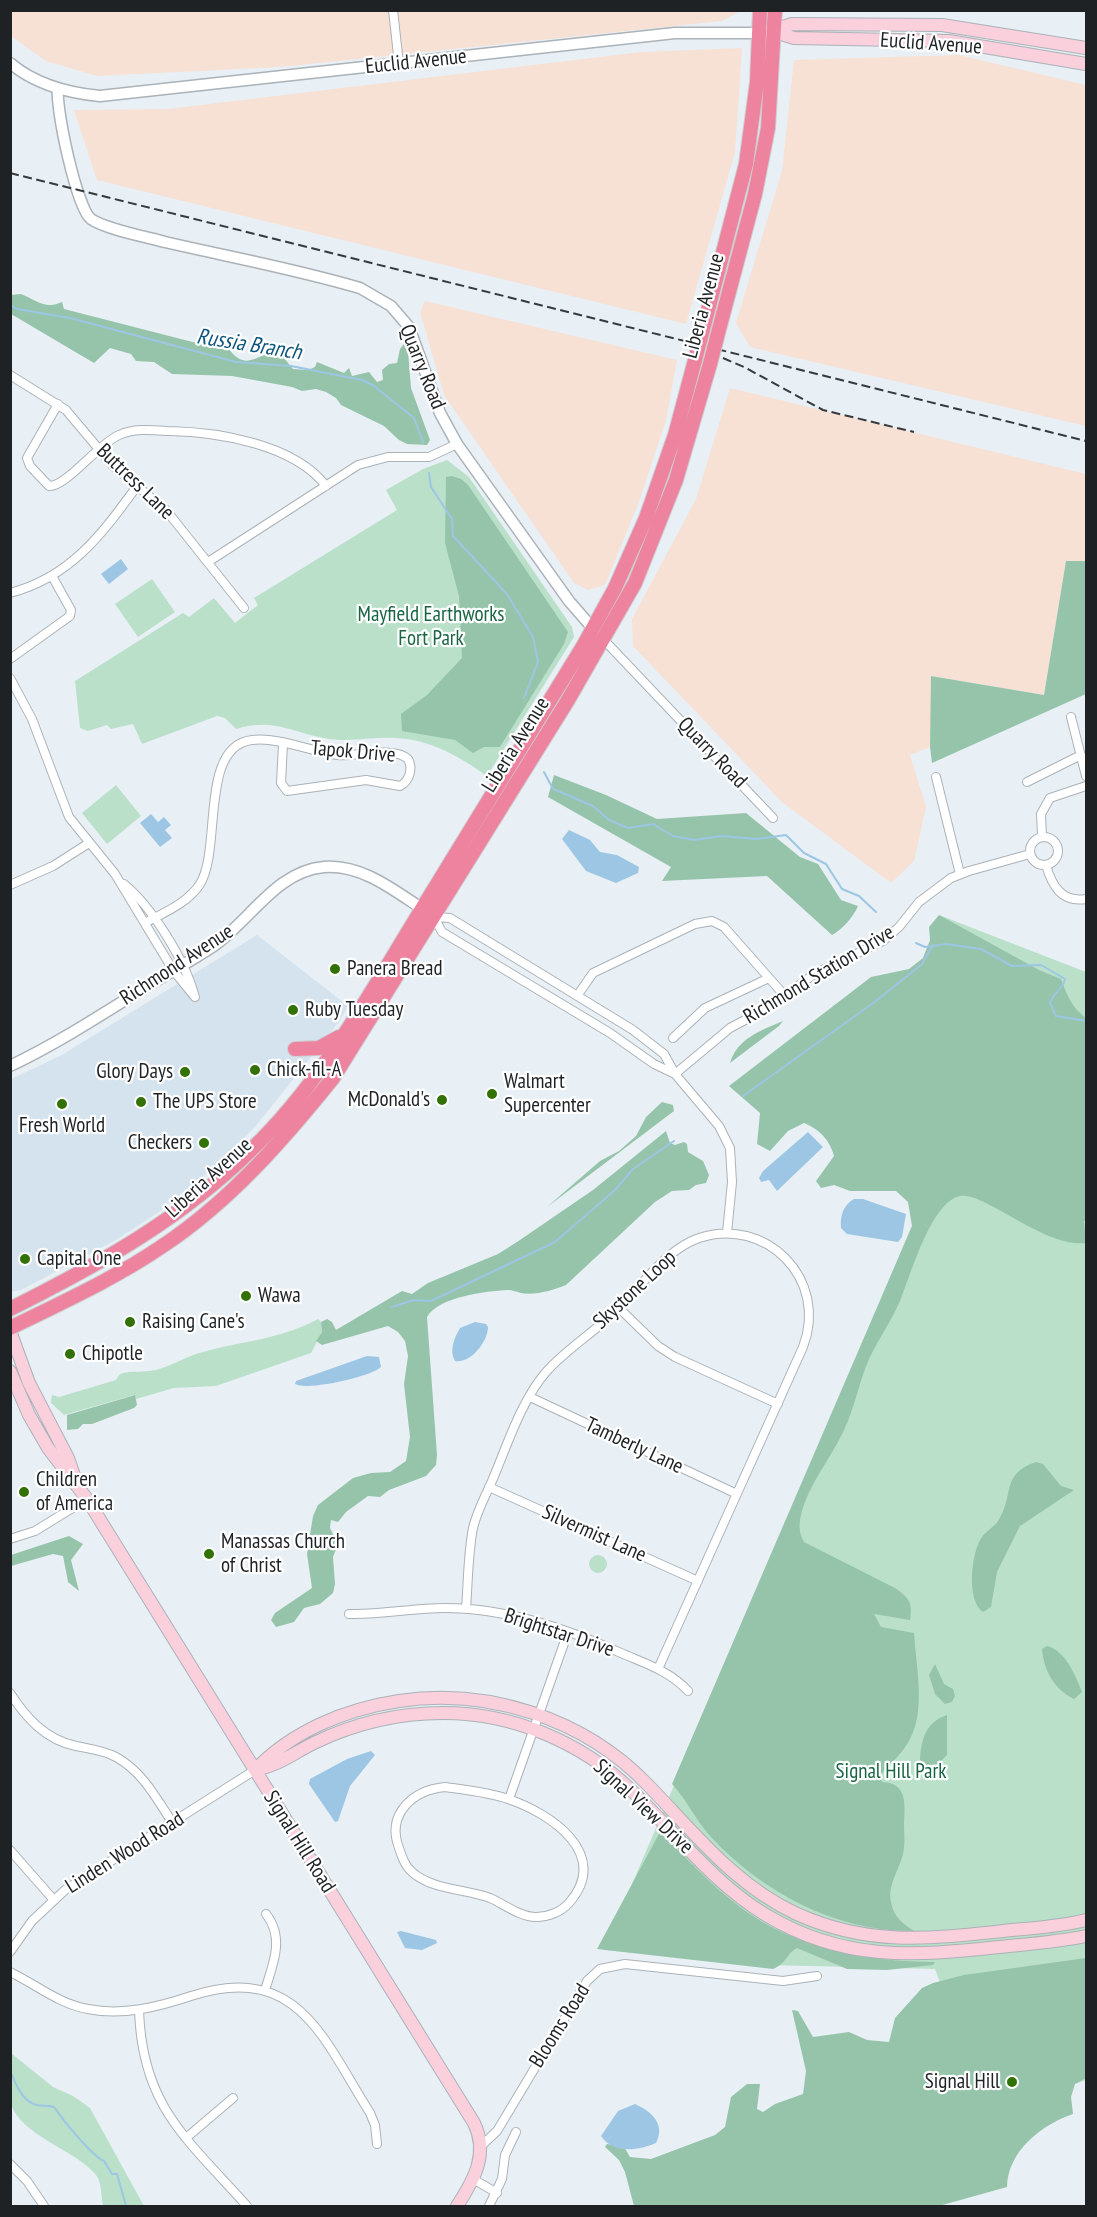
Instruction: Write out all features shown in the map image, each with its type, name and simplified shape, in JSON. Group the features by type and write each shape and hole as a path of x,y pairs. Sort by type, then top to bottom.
{"highway":[{"name":"Liberia Avenue","path":"10,1309 120,1252 180,1211 217,1182 284,1115 348,1029 593,629 615,588 646,518 675,435 746,164 757,82 760,10"},
{"name":"Liberia Avenue","path":"10,1329 136,1264 189,1226 247,1175 292,1128 333,1078 604,640 635,583 662,520 689,441 710,364 755,194 768,128 775,10"},
{"path":"295,1049 324,1047 348,1029"}],"main road":[{"name":"Euclid Avenue","path":"775,32 792,24 942,25 1086,48"},
{"name":"Euclid Avenue","path":"759,33 775,32 794,38 949,41 1086,64"},
{"name":"Signal Hill Road","path":"10,1329 29,1383 68,1458 77,1485"},
{"name":"Signal Hill Road","path":"10,1371 44,1441 63,1470 87,1499 474,2123 481,2146"},
{"name":"Signal View Drive","path":"255,1770 271,1753 308,1730 341,1716 391,1702 461,1698 502,1704 539,1715 582,1734 625,1764 738,1876 773,1901 816,1922 862,1935 906,1940 935,1939 1086,1920"},
{"name":"Signal View Drive","path":"255,1770 278,1764 336,1733 401,1716 469,1714 534,1729 593,1759 631,1790 732,1892 768,1916 811,1937 863,1951 908,1955 1086,1936"},
{"path":"457,2206 473,2180 481,2156 481,2146"}],"street":[{"path":"393,10 399,64"},
{"name":"Euclid Avenue","path":"58,88 100,96 129,94 692,32 759,33"},
{"path":"10,63 27,76 58,88"},
{"name":"Quarry Road","path":"58,88 57,105 63,134 81,205 90,218 136,235 332,279 379,297 409,327 440,413 457,444 562,591 593,629 773,818"},
{"name":"Buttress Lane","path":"10,375 58,404 113,466 166,510 244,608"},
{"path":"58,404 28,453 30,466 46,484 52,486 61,483 98,448 118,435 136,430 236,437 306,467 326,486"},
{"path":"208,561 369,460 387,457 429,457 457,444"},
{"path":"10,593 52,576 90,547 137,486"},
{"path":"10,658 70,616 71,610 52,576"},
{"path":"10,678 32,719 67,813 119,881 145,923 178,968"},
{"path":"1071,717 1086,777"},
{"name":"Tapok Drive","path":"145,923 191,895 205,875 210,857 219,772 226,756 239,744 251,740 283,744 344,755 396,753 408,759 411,770 406,781 400,786 366,780 286,791 281,783 283,744"},
{"path":"1027,782 1081,755"},
{"path":"936,777 960,874"},
{"path":"1042,836 1041,814 1050,798 1086,786"},
{"path":"1042,836 1052,839 1058,851 1055,860 1046,865 1034,861 1030,854 1034,840 1042,836"},
{"path":"10,885 53,866 89,843"},
{"name":"Richmond Station Drive","path":"675,1074 730,1028 785,996 814,974 883,941 900,927 927,896 960,874 1030,854"},
{"path":"1046,865 1052,883 1060,894 1071,899 1086,899"},
{"name":"Richmond Avenue","path":"10,1066 76,1030 178,968 236,928 284,882 308,870 336,867 358,872 422,909 434,917 442,932 610,1033 654,1064 675,1074"},
{"path":"119,881 143,903 154,918 178,968"},
{"name":"Richmond Avenue","path":"434,917 450,918 649,1041 668,1058 675,1074 719,1126 730,1148 732,1182 727,1233"},
{"path":"577,996 597,971 695,924 707,921 724,927 785,996"},
{"path":"673,1038 705,1008 769,978"},
{"name":"Skystone Loop","path":"466,1609 474,1526 530,1397 556,1362 619,1308 682,1246 699,1238 727,1233 762,1243 778,1252 798,1272 809,1295 811,1322 808,1335 658,1669"},
{"path":"619,1308 658,1346 675,1357 778,1404"},
{"name":"Tamberly Lane","path":"530,1397 737,1494"},
{"name":"Silvermist Lane","path":"489,1487 698,1581"},
{"path":"10,1539 35,1531 87,1499"},
{"name":"Brightstar Drive","path":"349,1614 466,1609 519,1617 568,1632 658,1669 673,1677 688,1690"},
{"path":"509,1799 568,1632"},
{"path":"10,1693 29,1718 48,1735 70,1745 108,1753 137,1772 172,1822"},
{"name":"Linden Wood Road","path":"10,1952 32,1921 53,1899 255,1770"},
{"path":"445,1788 509,1799 558,1826 580,1851 584,1868 578,1887 568,1903 556,1912 544,1916 527,1916 471,1892 427,1881 410,1871 401,1855 395,1834 396,1824 404,1806 418,1795 445,1788"},
{"path":"10,1850 53,1899"},
{"path":"264,1990 277,1942 274,1926 266,1914"},
{"name":"Blooms Road","path":"481,2146 497,2131 587,1981 600,1969 625,1964 783,1981 817,1976"},
{"path":"10,1972 49,1995 84,2008 111,2011 139,2010 231,1986 264,1990 298,2008 318,2030 370,2113 377,2144"},
{"path":"139,2010 142,2052 151,2084 166,2113 247,2206"},
{"path":"186,2138 233,2098"},
{"path":"489,2206 497,2193 505,2156 516,2132"},
{"path":"10,2164 27,2181 44,2206"},
{"path":"473,2180 497,2193"}],"shaded area":[{"path":"11,10 741,11 722,21 281,67 97,76 46,61 11,36"},
{"path":"742,48 735,152 686,324 97,180 74,110 168,109 641,52"},
{"path":"959,55 1086,85 1086,426 750,347 736,323 782,171 794,60"},
{"path":"425,301 677,360 666,420 639,502 605,585 588,590 574,583 444,395 420,312"},
{"path":"730,388 1086,474 1086,561 1066,561 1044,695 932,676 930,747 910,755 926,807 914,861 891,883 782,802 633,646 632,619 696,499"},
{"path":"257,935 348,1006 339,1022 255,1127 218,1164 159,1212 116,1240 21,1290 11,1292 11,1079 60,1056"}],"green space":[{"path":"21,294 46,305 62,302 64,309 216,348 223,338 233,354 243,360 253,360 273,353 284,358 293,369 308,370 315,367 317,362 344,373 349,368 352,376 369,372 377,382 383,380 382,370 389,364 397,363 400,349 407,340 411,388 430,440 427,445 407,444 384,426 341,405 336,398 326,392 316,389 302,391 292,387 232,376 172,374 154,362 136,361 131,354 110,348 94,363 11,314 11,295"},
{"name":"Mayfield Earthworks Fort Park","path":"447,460 469,477 572,627 574,637 487,776 444,750 408,739 330,739 262,725 236,729 225,718 217,716 142,744 133,724 111,729 107,725 88,731 80,728 75,681 183,613 189,617 214,598 235,623 258,605 254,598 397,510 386,490 423,469"},
{"path":"452,476 468,485 568,632 564,644 500,747 484,747 473,753 455,740 402,731 401,714 427,695 462,658 459,596 445,543 446,477"},
{"path":"1066,561 1086,561 1086,694 932,763 930,747 931,676 1044,695"},
{"path":"152,579 175,612 138,637 115,604"},
{"path":"554,775 606,795 657,819 746,813 800,857 818,864 841,900 858,906 840,930 832,935 767,876 662,881 671,867 548,797"},
{"path":"116,785 141,816 107,844 82,813"},
{"name":"Signal Hill Park","path":"939,915 1086,972 1086,2080 1045,2095 954,2018 935,1969 767,1965 604,1950 912,1226"},
{"path":"939,915 1039,970 1061,979 1068,996 1086,1018 1086,1221 1084,1221 1086,1243 1052,1237 971,1197 960,1196 949,1201 931,1225 923,1241 897,1308 866,1366 844,1430 811,1490 801,1515 800,1531 804,1542 895,1588 907,1598 911,1609 910,1620 874,1614 881,1627 914,1633 919,1687 918,1714 910,1739 880,1775 882,1782 897,1786 903,1796 904,1848 890,1895 896,1915 914,1931 885,1930 828,1916 802,1905 753,1875 710,1836 672,1784 912,1226 908,1202 896,1191 850,1191 834,1185 821,1188 816,1181 834,1156 827,1140 809,1125 804,1123 788,1131 770,1151 757,1144 760,1113 729,1086 871,977 909,969 923,958 930,940 929,927"},
{"path":"783,1021 730,1063 738,1048 751,1036"},
{"path":"662,1102 673,1105 674,1111 547,1207 600,1161 619,1151 636,1136 646,1117"},
{"path":"666,1131 670,1143 675,1145 684,1142 687,1144 688,1152 703,1161 709,1175 706,1183 696,1185 689,1190 672,1191 655,1202 566,1285 538,1293 526,1294 508,1290 463,1296 441,1304 427,1317 436,1465 426,1476 389,1490 380,1497 368,1496 346,1512 338,1522 331,1520 330,1528 338,1544 333,1557 335,1584 333,1593 320,1604 304,1608 294,1622 276,1627 271,1620 275,1613 312,1588 307,1554 313,1516 318,1505 353,1478 371,1473 390,1472 406,1461 410,1437 404,1384 408,1356 405,1341 398,1332 388,1326 322,1345 316,1341 322,1332 321,1322 327,1319 332,1322 336,1330 402,1291 412,1294 428,1283 498,1254 593,1190"},
{"path":"318,1319 321,1322 322,1332 311,1353 216,1386 174,1388 136,1399 134,1395 64,1415 51,1403 52,1395 59,1397 116,1380 120,1374 124,1373 156,1370 197,1354 290,1331"},
{"path":"135,1395 137,1405 134,1408 92,1424 83,1424 78,1429 67,1430 67,1415"},
{"path":"1036,1462 1043,1464 1061,1486 1074,1490 1020,1526 997,1572 991,1607 983,1612 974,1598 972,1587 973,1564 978,1544 998,1521 1017,1473"},
{"path":"69,1536 83,1544 71,1560 79,1591 68,1582 63,1556 53,1554 11,1566 11,1555"},
{"path":"598,1555 604,1558 607,1564 604,1570 598,1573 592,1570 589,1564 592,1558"},
{"path":"1047,1646 1059,1653 1073,1671 1082,1692 1074,1699 1061,1690 1051,1678 1045,1665 1042,1649"},
{"path":"935,1664 944,1684 953,1689 955,1696 952,1702 945,1704 935,1694 929,1675"},
{"path":"947,1715 947,1755 938,1764 926,1765 920,1760 923,1738 934,1722"},
{"path":"660,1832 729,1899 785,1933 808,1943 858,1956 935,1962 933,1965 887,1970 847,1969 797,1948 773,1969 597,1949"},
{"path":"1086,1958 1086,2078 1075,2084 1071,2097 1073,2114 1038,2132 1020,2151 1013,2162 1007,2187 939,2206 634,2206 625,2172 619,2160 605,2147 607,2144 624,2147 630,2157 651,2159 715,2135 725,2127 731,2097 747,2084 760,2084 757,2109 763,2112 775,2104 803,2094 806,2071 792,2010 798,2011 813,2037 849,2032 867,2040 889,2042 895,2018 922,1988 933,1983 964,1975"},
{"path":"11,2053 53,2087 73,2096 90,2108 144,2206 103,2206 96,2175 76,2158 37,2134 17,2115 11,2104 9,2092"}],"water":[{"path":"121,559 128,569 109,584 101,574"},
{"path":"151,814 158,822 164,817 171,825 165,830 172,838 160,847 140,823"},
{"path":"569,830 590,840 600,852 617,855 639,867 638,873 616,883 586,871 562,839"},
{"path":"808,1132 823,1147 777,1191 769,1180 761,1182 759,1178 763,1171"},
{"path":"854,1199 863,1199 906,1214 902,1237 898,1242 847,1234 841,1228 841,1219 847,1204"},
{"path":"475,1322 486,1324 488,1327 482,1345 467,1359 455,1361 452,1349 460,1328"},
{"path":"367,1356 379,1357 381,1367 365,1375 339,1382 312,1386 295,1384 296,1381"},
{"path":"371,1751 375,1755 350,1786 338,1821 335,1822 309,1784 310,1779 347,1759"},
{"path":"397,1932 436,1940 437,1943 422,1950 405,1948"},
{"path":"635,2104 651,2114 658,2124 659,2136 656,2143 634,2149 612,2146 601,2136 618,2111"}],"waterway":[{"name":"Russia Branch","path":"10,305 17,309 70,318 236,362 291,366 362,380 374,386 414,418 423,442"},
{"name":"Russia Branch","path":"429,473 431,487 452,519 453,536 507,594 533,637 538,662 524,698"},
{"name":"Russia Branch","path":"544,772 553,789 593,806 609,820 628,828 653,824 673,836 694,840 721,836 757,839 786,835 804,853 826,864 842,889 859,896 876,912"},
{"name":"Russia Branch","path":"916,943 925,947 946,944 981,949 1012,966 1041,965 1065,979 1050,1003 1056,1016 1086,1021"},
{"path":"743,1096 876,1001 922,964 933,945"},
{"path":"392,1307 414,1300 431,1301 555,1242 615,1190 633,1169 674,1141"},
{"path":"10,2070 27,2100 36,2105 55,2108 86,2146 104,2161 112,2174 117,2174 126,2206"}],"railway":[{"path":"10,173 1086,441"},
{"path":"723,358 823,410 914,432"}],"place":[{"name":"Panera Bread","path":"335,969"},
{"name":"Ruby Tuesday","path":"293,1010"},
{"name":"Chick-fil-A","path":"255,1070"},
{"name":"Glory Days","path":"185,1072"},
{"name":"Walmart Supercenter","path":"492,1094"},
{"name":"McDonald's","path":"442,1100"},
{"name":"The UPS Store","path":"141,1102"},
{"name":"Fresh World","path":"62,1104"},
{"name":"Checkers","path":"204,1143"},
{"name":"Capital One","path":"25,1259"},
{"name":"Wawa","path":"246,1296"},
{"name":"Raising Cane's","path":"130,1322"},
{"name":"Chipotle","path":"70,1354"},
{"name":"Children of America","path":"24,1492"},
{"name":"Manassas Church of Christ","path":"209,1554"},
{"name":"Signal Hill","path":"1012,2082"}]}
